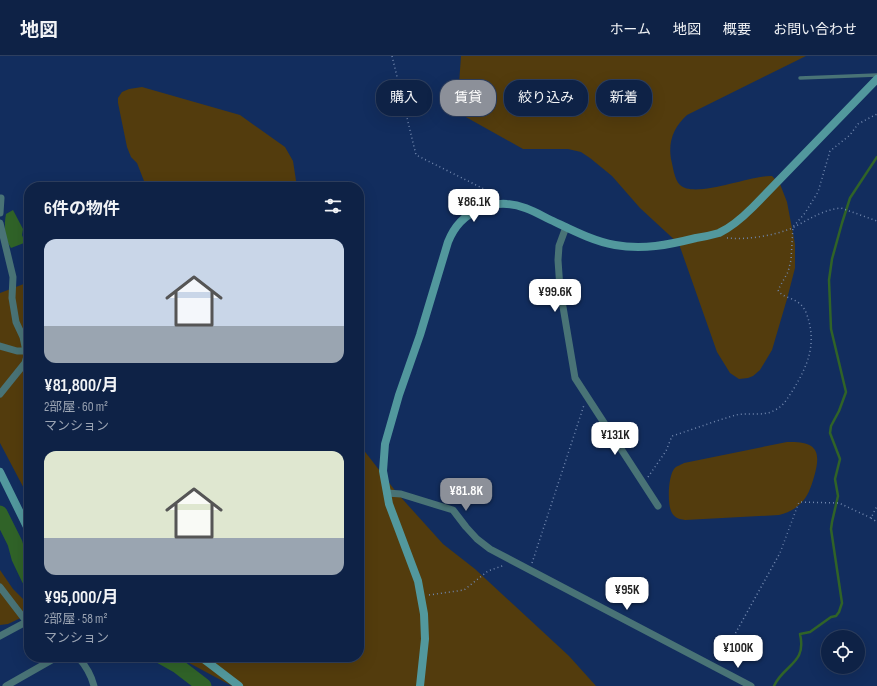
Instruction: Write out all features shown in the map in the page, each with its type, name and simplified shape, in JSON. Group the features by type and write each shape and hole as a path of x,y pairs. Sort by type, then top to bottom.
{"street":[{"path":"420,686 425,639 424,614 418,581 389,504 383,471 385,444 448,242 454,229 463,219 475,211 487,206 509,204 530,210 584,235 614,245 645,247 665,246 719,232 740,219 753,207 877,79"},
{"path":"0,213 1,198"},
{"path":"0,223 13,277 12,298 16,322 24,342"},
{"path":"566,227 559,246 558,260 560,289 575,378 658,506"},
{"path":"0,346 17,351 24,351"},
{"path":"0,394 24,365"},
{"path":"0,472 24,521"},
{"path":"387,493 402,494 453,510 477,539 490,549 751,686"},
{"path":"0,587 24,618"},
{"path":"0,636 24,625"},
{"path":"6,686 48,662"},
{"path":"82,662 88,671 94,686"},
{"path":"208,662 239,686"}],"lane":[{"path":"800,78 877,75"}],"path":[{"path":"392,56 416,155 504,199"},
{"path":"644,484 666,451 672,436 738,415 775,411 784,404 803,373 809,358 811,346 807,313 797,300 782,295 778,290 788,272 791,260 793,227 805,213 818,192 830,151 850,135 858,124 877,114"},
{"path":"719,232 727,238 764,236 793,227 819,214 841,208 877,221"},
{"path":"530,570 587,396"},
{"path":"716,668 780,553 799,502 839,503 877,522"},
{"path":"871,518 877,506"},
{"path":"421,596 445,591 464,590 488,571 496,567 515,562"}],"shaded area":[{"path":"461,56 806,56 687,115 675,129 670,146 671,159 676,179 680,185 687,189 710,188 750,179 772,176 780,184 787,202 795,244 795,268 772,350 760,370 753,376 739,379 730,373 717,352 679,244 640,208 612,176 581,152 568,149 523,149 464,116 496,116 496,80 459,79"},
{"path":"142,87 240,115 285,147 293,161 296,182 144,182 137,163 131,157 127,147 118,103 118,98 122,92 129,89"},
{"path":"13,210 23,229 22,235 24,243 11,248 6,236 5,222 6,214"},
{"path":"24,284 24,489 0,443 0,293"},
{"path":"787,442 805,443 814,449 817,454 816,468 809,492 803,501 793,510 779,515 685,520 677,518 672,513 669,504 669,484 672,473 676,467 684,463"},
{"path":"364,450 397,493 443,544 475,569 569,656 596,686 232,686 187,662 364,662"},
{"path":"0,570 13,589 24,600 24,616 8,624 0,625"}],"waterway":[{"path":"774,686 778,679 797,658 800,652 800,634 810,632 831,617 836,616 842,603 831,529 838,496 835,479 840,459 830,433 831,426 839,411 846,392 831,329 829,280 832,259 850,198 877,157"},
{"path":"0,513 15,543 19,558 24,568"},
{"path":"171,662 204,686"}]}
